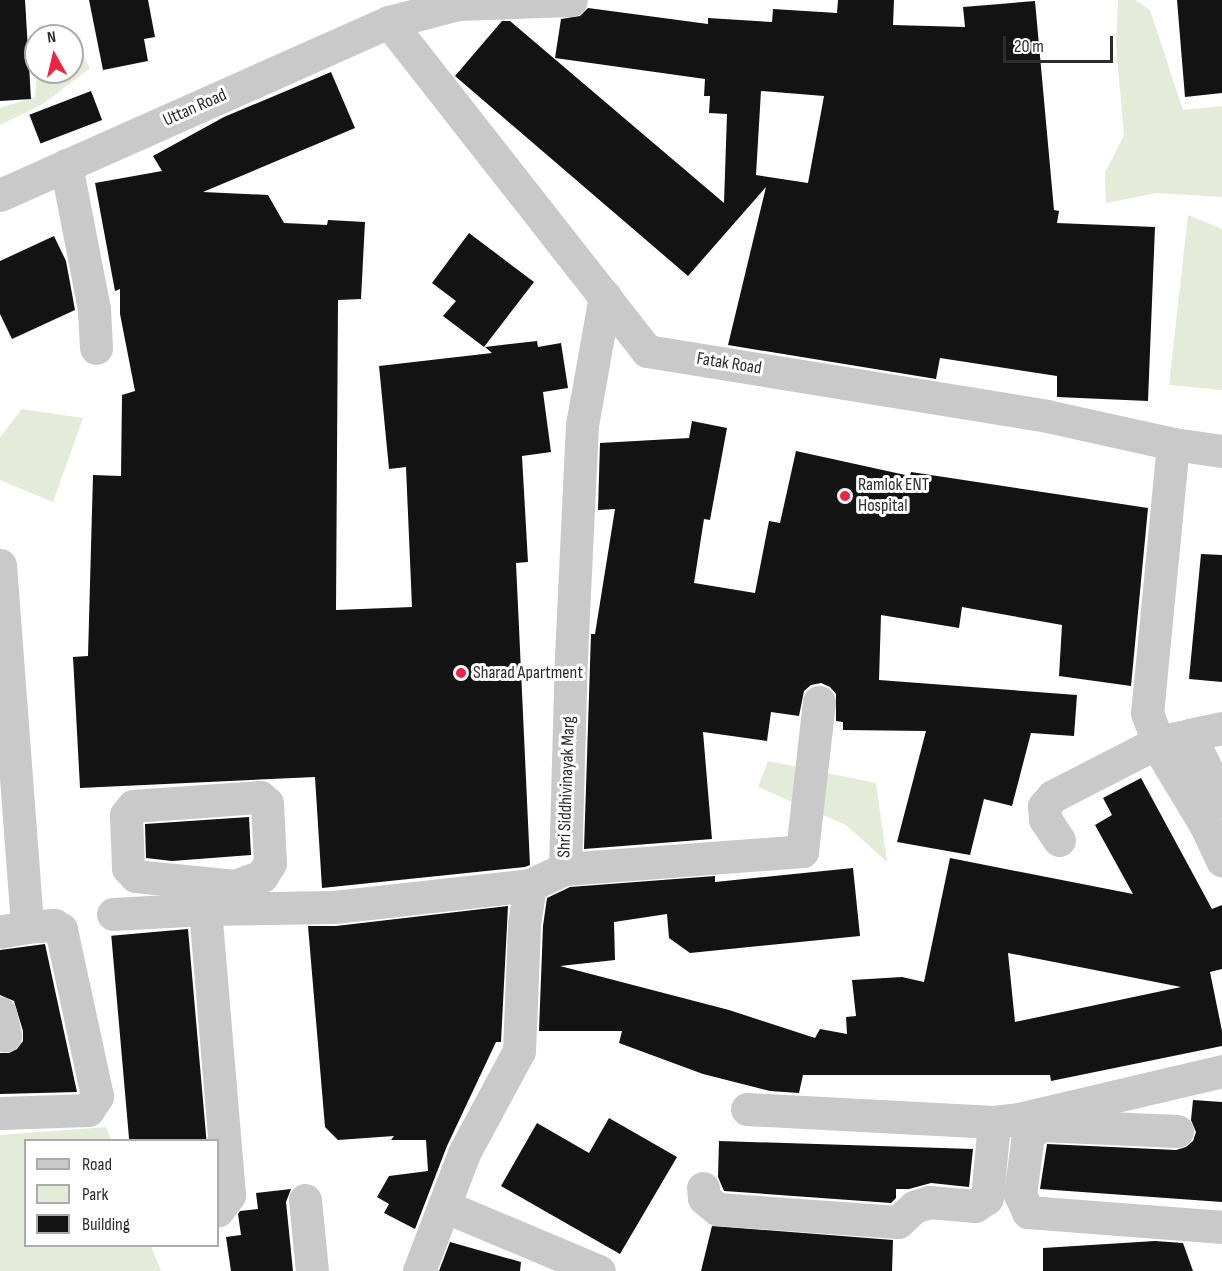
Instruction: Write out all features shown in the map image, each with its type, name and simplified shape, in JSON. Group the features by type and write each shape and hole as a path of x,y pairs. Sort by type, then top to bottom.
{"street":[{"name":"Uttan Road","path":"0,195 389,22 460,2 571,0"},
{"name":"Fatak Road","path":"389,22 647,351 1047,416 1173,444 1222,450"},
{"path":"66,165 94,309 96,348"},
{"name":"Shri Siddhivinayak Marg","path":"225,901 334,907 530,885 565,869 571,657 582,425 605,296"},
{"path":"1173,444 1147,713 1158,742 1206,826 1222,860"},
{"path":"0,565 13,929 54,926 61,929 97,1095 88,1110 0,1113"},
{"path":"565,869 802,851 819,702"},
{"path":"1059,840 1044,819 1044,806 1053,796 1158,742 1222,728"},
{"path":"1190,735 1222,802"},
{"path":"113,914 225,901 262,876 270,863 267,803 260,797 133,806 126,815 128,868 136,876 225,901"},
{"path":"419,1271 464,1153 519,1051 524,924 530,885"},
{"path":"219,1209 229,1196 225,901"},
{"path":"747,1109 994,1122 1018,1119 1222,1071"},
{"path":"703,1188 704,1198 717,1209 898,1222 914,1207 929,1202 975,1206 987,1198 994,1122"},
{"path":"1177,1131 1041,1125 1028,1135 1020,1194 1028,1212 1222,1227"},
{"path":"305,1200 312,1271"},
{"path":"444,1206 599,1271"}],"green space":[{"path":"1118,0 1135,0 1150,10 1183,110 1222,106 1222,197 1157,193 1106,203 1105,173 1124,135 1116,45"},
{"path":"84,57 90,68 84,73"},
{"path":"36,84 69,84 43,104 0,125 0,108 35,97"},
{"path":"1188,215 1222,229 1222,390 1169,385"},
{"path":"22,409 83,418 53,502 0,480 0,437"},
{"path":"768,761 876,783 887,862 846,825 758,787"},
{"path":"106,1127 111,1139 24,1139 24,1247 151,1247 161,1271 0,1271 0,1135"}],"building":[{"path":"0,0 25,0 24,84 30,84 31,99 0,101"},
{"path":"89,0 148,0 155,37 144,39 148,61 103,70"},
{"path":"838,0 894,0 893,25 965,27 963,7 1035,1 1054,210 1059,211 1057,223 1155,227 1148,401 1057,397 1057,376 940,358 936,379 728,345 766,187 688,276 455,76 502,21 510,21 724,203 727,114 709,113 710,96 704,96 705,79 555,58 561,19 580,16 588,8 708,24 708,18 772,22 773,9 837,13","holes":["761,91 824,96 808,183 756,175"]},
{"path":"1177,0 1222,0 1222,93 1185,97"},
{"path":"331,72 355,128 203,192 268,195 284,223 327,225 328,220 365,222 361,299 338,300 336,610 412,607 406,467 389,469 379,366 492,353 485,347 537,341 538,347 561,343 568,388 543,392 551,452 522,456 528,562 516,563 530,865 525,867 322,888 315,777 80,788 73,657 88,656 93,475 121,476 122,395 135,391 120,314 120,289 115,291 95,183 162,171 153,156 224,117"},
{"path":"91,91 102,120 40,144 29,115"},
{"path":"469,233 534,282 484,347 443,316 456,301 432,283"},
{"path":"54,236 66,261 75,310 12,339 0,314 0,261"},
{"path":"692,421 727,428 710,520 704,519 694,583 755,593 769,521 780,523 796,451 910,476 911,472 1148,508 1131,686 1059,676 1062,625 962,607 959,628 881,615 879,680 1077,695 1074,736 1031,733 1012,806 984,799 970,855 897,842 926,731 843,730 843,722 836,721 836,694 830,687 821,683 811,685 804,691 799,716 771,712 767,741 703,732 712,839 584,849 591,634 595,634 615,509 598,510 600,443 689,438"},
{"path":"1201,554 1222,555 1222,682 1189,679"},
{"path":"1141,778 1212,909 1222,905 1222,969 1210,972 1222,1031 1222,1046 1051,1081 1050,1075 803,1075 799,1093 770,1091 703,1074 619,1043 622,1031 539,1031 543,926 547,898 570,887 715,876 715,882 853,868 860,936 690,953 669,938 667,914 614,922 615,960 560,966 729,1010 815,1038 820,1029 847,1034 846,1017 856,1016 852,980 902,977 924,982 950,858 1133,894 1095,825 1112,815 1103,798","holes":["1008,953 1181,987 1015,1022"]},
{"path":"249,817 251,855 172,861 146,858 145,824"},
{"path":"508,906 501,1042 496,1042 447,1146 415,1229 384,1213 389,1204 377,1197 389,1176 428,1171 426,1140 391,1140 394,1136 338,1140 325,1127 308,926 336,926"},
{"path":"188,929 206,1139 129,1139 111,936"},
{"path":"45,944 77,1092 0,1094 0,1053 9,1053 17,1049 23,1041 23,1031 14,1001 0,995 0,950"},
{"path":"1193,1100 1222,1102 1222,1202 1040,1189 1047,1144 1176,1150 1186,1147 1193,1141 1196,1132 1191,1120"},
{"path":"609,1118 677,1157 620,1254 501,1186 537,1123 589,1153"},
{"path":"719,1141 973,1149 969,1187 931,1183 909,1189 896,1189 896,1198 891,1203 724,1191 718,1177"},
{"path":"291,1189 286,1202 293,1271 231,1271 226,1237 241,1235 238,1214 240,1211 258,1209 256,1193"},
{"path":"712,1226 893,1240 892,1271 701,1271"},
{"path":"1155,1241 1183,1243 1193,1271 1043,1271 1043,1248"},
{"path":"450,1242 521,1262 520,1271 439,1271"}],"place":[{"name":"Ramlok ENT Hospital","path":"845,496"},
{"name":"Sharad Apartment","path":"461,673"}]}
